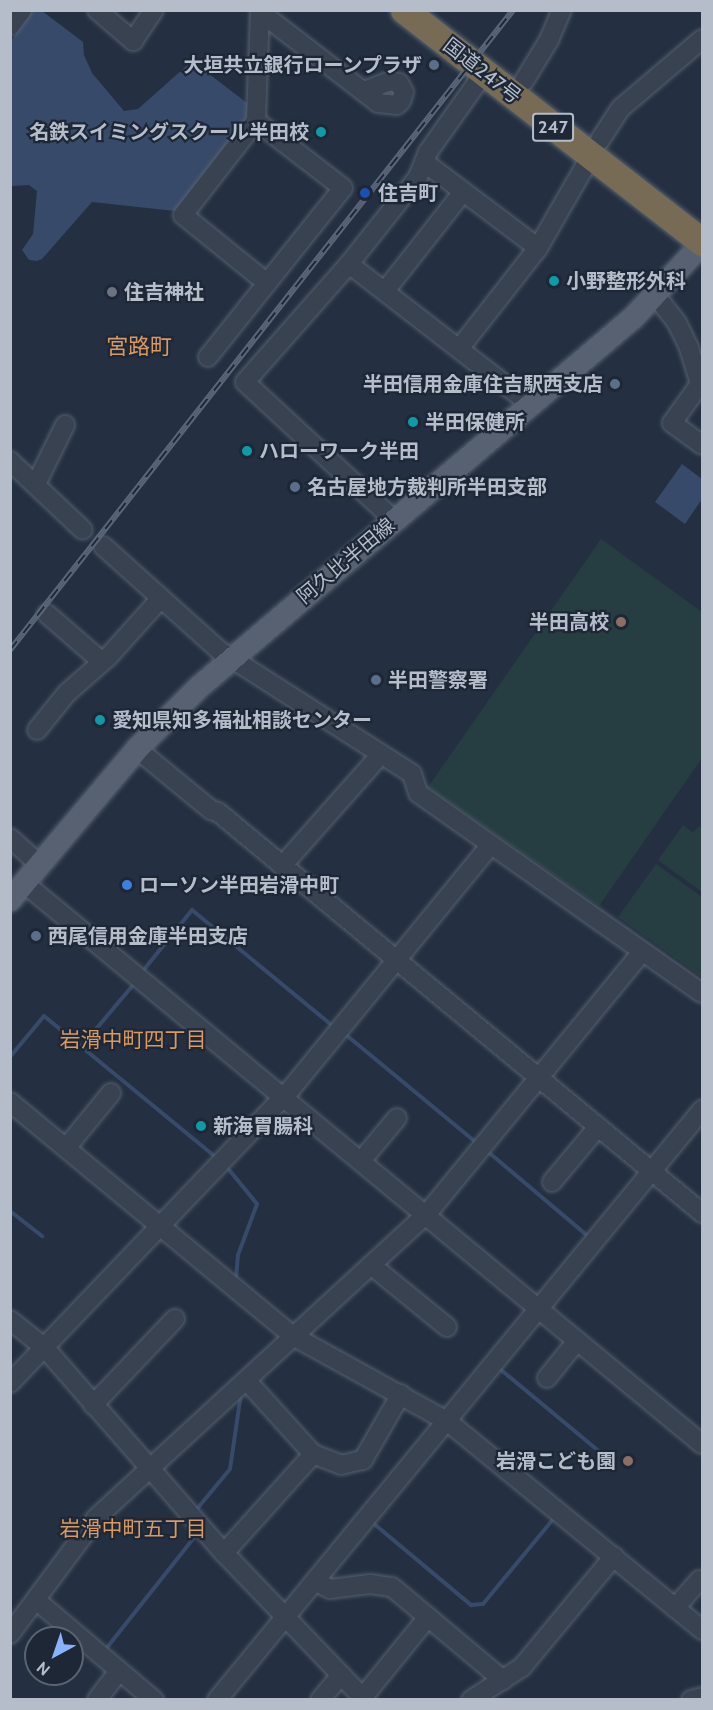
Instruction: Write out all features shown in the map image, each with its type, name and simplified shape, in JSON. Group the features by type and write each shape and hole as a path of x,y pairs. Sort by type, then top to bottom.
{"highway":[{"name":"国道247号","path":"404,10 484,73 702,222"},
{"name":"国道247号","path":"433,10 524,81 702,243"}],"main road":[{"name":"阿久比半田線","path":"17,892 137,749 198,688 656,296 702,243"}],"street":[{"path":"10,26 22,10"},
{"path":"97,10 133,41 154,10"},
{"path":"524,81 549,40 562,10"},
{"path":"260,11 364,91"},
{"path":"260,11 256,121 183,215 267,283"},
{"path":"459,349 538,248 595,148 621,108 702,39"},
{"path":"394,520 245,382 349,264 418,177 424,162 484,73"},
{"path":"208,357 343,188 256,121"},
{"path":"424,162 462,193 538,248"},
{"path":"385,291 462,193"},
{"path":"349,264 530,404"},
{"path":"656,296 677,323 689,348 701,384 672,423 702,445"},
{"path":"36,484 65,425"},
{"path":"10,461 83,530"},
{"path":"103,546 220,651 412,774 418,793 490,846 702,993"},
{"path":"37,730 67,693 161,598"},
{"path":"47,614 101,661"},
{"path":"137,749 702,1213"},
{"path":"282,866 381,754"},
{"path":"10,838 40,865"},
{"path":"10,1383 283,1097 490,846"},
{"path":"17,892 283,1097 702,1444"},
{"path":"10,1634 96,1518 426,1215 642,952"},
{"path":"66,1148 111,1093"},
{"path":"10,1102 293,1336 447,1420 702,1630"},
{"path":"217,1700 540,1310 702,1110"},
{"path":"361,1161 397,1118"},
{"path":"552,1182 598,1127"},
{"path":"371,1265 447,1327"},
{"path":"93,1405 175,1319"},
{"path":"10,1320 45,1348 224,1553 364,1698 428,1617"},
{"path":"547,1378 577,1341"},
{"path":"247,1381 313,1455 341,1465 363,1460 401,1394"},
{"path":"224,1553 313,1455"},
{"path":"471,1700 522,1667 614,1556"},
{"path":"675,1608 699,1580"},
{"path":"315,1581 330,1589 370,1584 392,1587 503,1680"},
{"path":"36,1600 154,1700"},
{"path":"97,1700 119,1671"},
{"path":"320,1700 340,1675"},
{"path":"691,1700 702,1696"}],"green space":[{"name":"半田高校","path":"601,539 702,612 702,758 599,906 428,787"},
{"path":"683,825 693,833 699,826 702,829 702,892 658,860"},
{"path":"656,864 702,897 702,977 618,917"}],"water":[{"path":"32,11 42,11 83,42 84,55 92,73 124,111 138,109 192,61 251,106 243,125 175,211 92,202 42,259 37,261 29,260 22,250 33,234 37,191 29,185 11,186 11,41"},
{"path":"682,464 702,479 702,499 685,524 655,502"}],"waterway":[{"path":"142,972 192,910 334,1027"},
{"path":"81,1047 133,985"},
{"path":"10,1057 44,1016 217,1158"},
{"path":"345,1034 478,1144"},
{"path":"486,1150 589,1237"},
{"path":"226,1166 257,1204 238,1255 236,1278"},
{"path":"10,1211 42,1236"},
{"path":"500,1369 601,1453"},
{"path":"196,1510 230,1469 241,1394"},
{"path":"373,1523 471,1605 483,1604 555,1517"},
{"path":"105,1650 196,1535"}],"railway":[{"path":"10,650 513,10"}],"place":[{"name":"大垣共立銀行ローンプラザ","path":"434,65"},
{"name":"名鉄スイミングスクール半田校","path":"321,132"},
{"name":"住吉町","path":"365,193"},
{"name":"小野整形外科","path":"554,281"},
{"name":"住吉神社","path":"112,292"},
{"name":"半田信用金庫住吉駅西支店","path":"615,384"},
{"name":"半田保健所","path":"413,422"},
{"name":"ハローワーク半田","path":"247,451"},
{"name":"名古屋地方裁判所半田支部","path":"295,487"},
{"name":"半田高校","path":"621,622"},
{"name":"半田警察署","path":"376,680"},
{"name":"愛知県知多福祉相談センター","path":"100,720"},
{"name":"ローソン半田岩滑中町","path":"127,885"},
{"name":"西尾信用金庫半田支店","path":"36,936"},
{"name":"新海胃腸科","path":"201,1126"},
{"name":"岩滑こども園","path":"628,1461"}],"district":[{"name":"宮路町","path":"139,347"},
{"name":"岩滑中町四丁目","path":"133,1040"},
{"name":"岩滑中町五丁目","path":"133,1529"}]}
